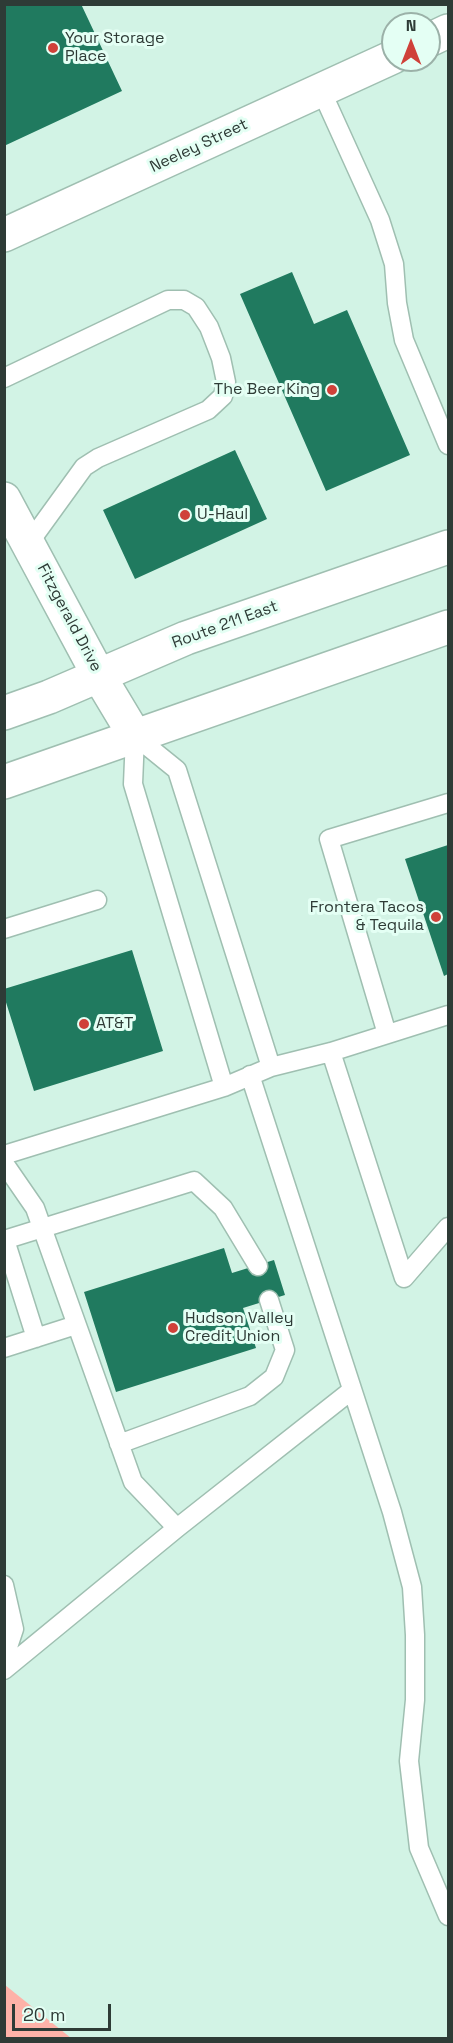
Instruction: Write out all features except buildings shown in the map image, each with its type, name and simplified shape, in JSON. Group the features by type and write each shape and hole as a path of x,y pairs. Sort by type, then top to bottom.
{"main road":[{"name":"Neeley Street","path":"4,235 381,62"},
{"name":"Fitzgerald Drive","path":"4,500 99,676 135,736"},
{"name":"Route 211 East","path":"4,713 50,697 186,638 448,547"},
{"path":"4,782 448,627"}],"lane":[{"path":"321,90 380,220 394,264 397,303 404,340 448,445"},
{"path":"4,378 168,300 184,300 196,307 209,327 221,358 226,381 223,396 208,410 84,466 29,543"},
{"path":"135,736 177,770 271,1067"},
{"path":"135,736 133,784 224,1087"},
{"path":"387,1034 329,839 448,803"},
{"path":"4,929 97,900"},
{"path":"4,1155 224,1087 271,1067 331,1052 448,1015"},
{"path":"331,1052 404,1278 448,1227"},
{"path":"250,1075 392,1512 412,1587 415,1700 410,1772 419,1848 448,1916"},
{"path":"4,1163 34,1208 132,1482 177,1528"},
{"path":"36,1338 5,1240 42,1228 194,1181 223,1208 258,1266"},
{"path":"119,1444 250,1396 274,1377 285,1350 270,1300"},
{"path":"4,1348 76,1324"},
{"path":"4,1670 177,1528 352,1390"},
{"path":"4,1585 14,1629 4,1659"}],"shaded area":[{"path":"5,1985 71,2038 5,2038"}],"place":[{"name":"Your Storage Place","path":"53,48"},
{"name":"The Beer King","path":"332,390"},
{"name":"U-Haul","path":"185,515"},
{"name":"Frontera Tacos & Tequila","path":"436,917"},
{"name":"AT&T","path":"84,1024"},
{"name":"Hudson Valley Credit Union","path":"173,1328"}]}
